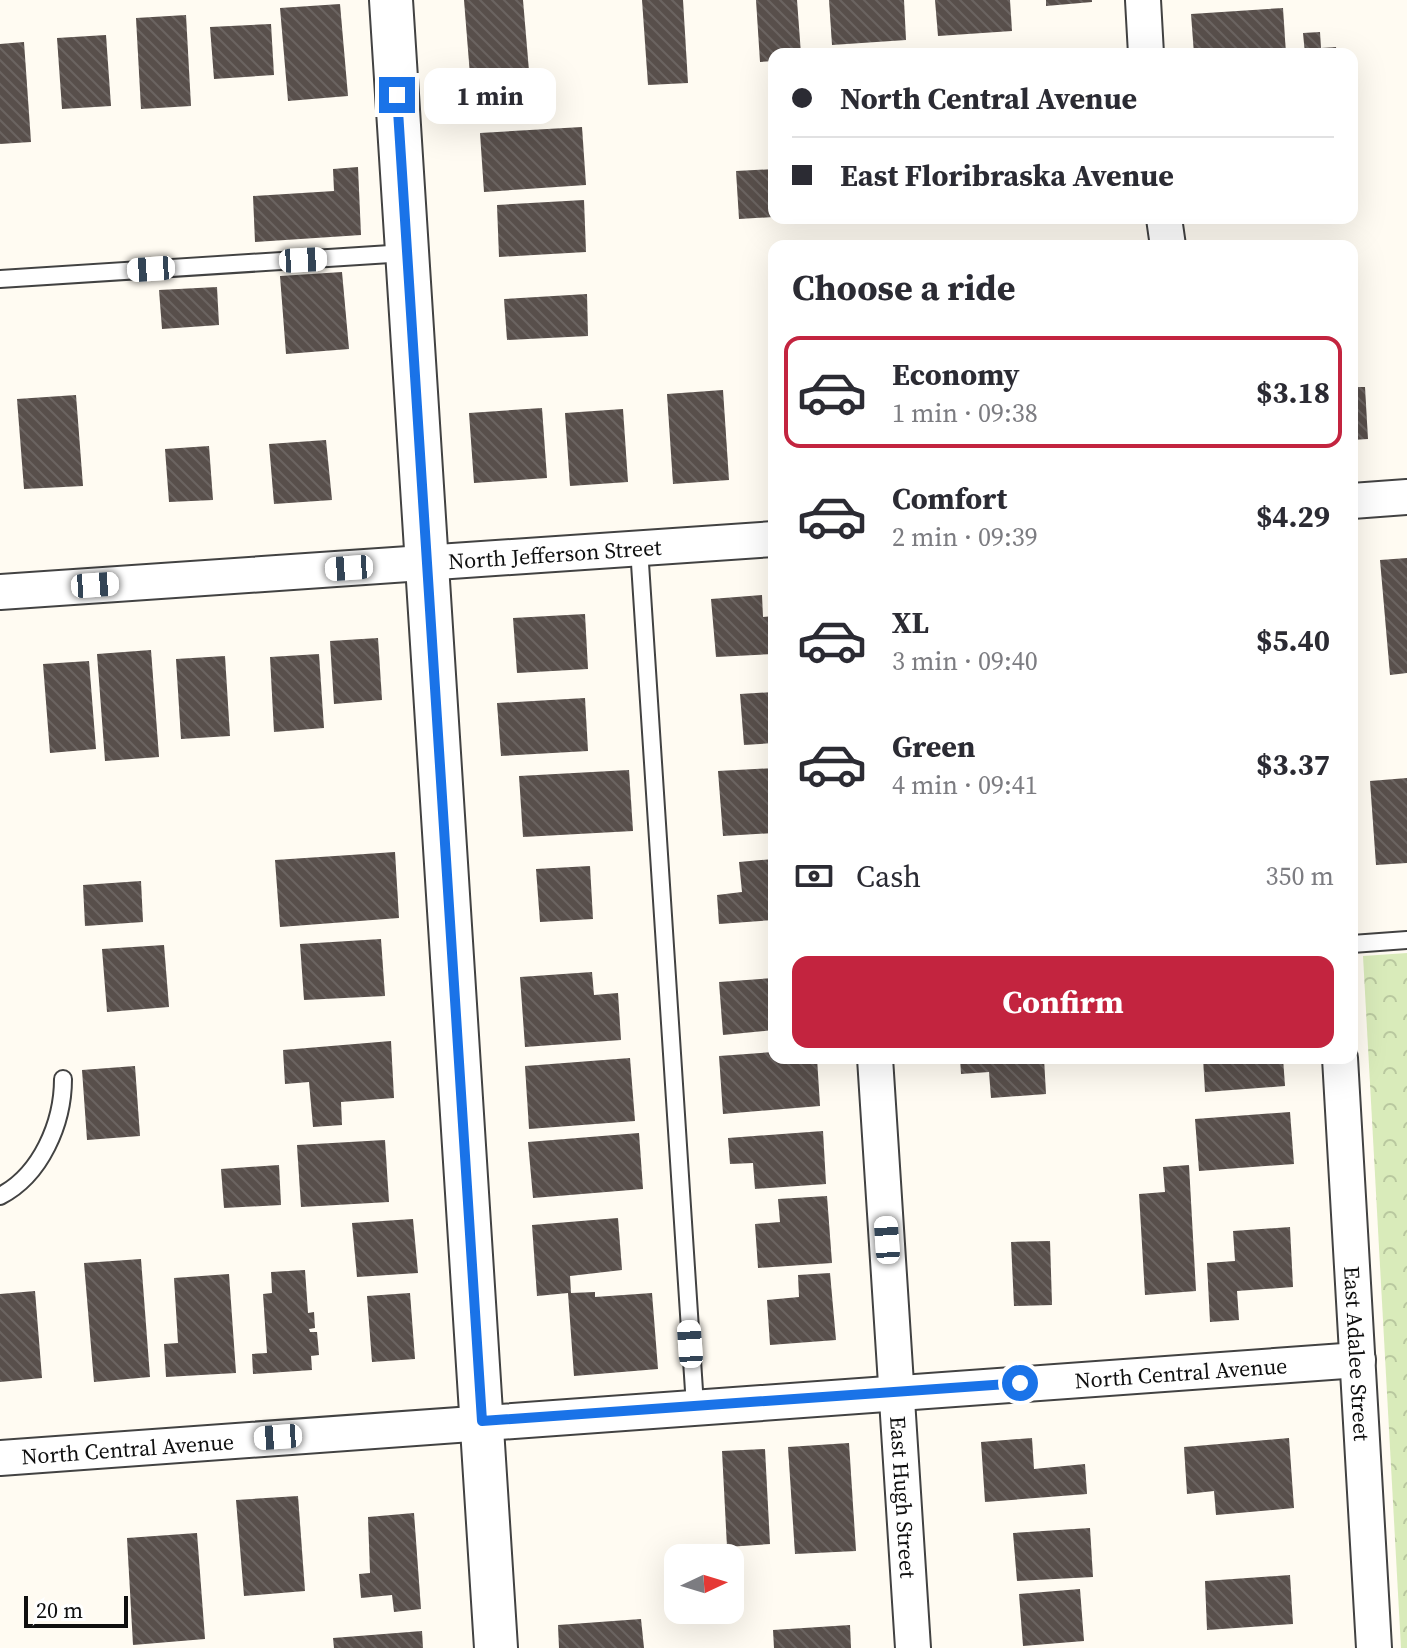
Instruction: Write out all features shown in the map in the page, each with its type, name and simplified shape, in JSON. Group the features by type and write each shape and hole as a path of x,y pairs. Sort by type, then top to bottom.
{"street":[{"path":"391,0 496,1648"},
{"path":"1143,2 1146,48"},
{"path":"1358,501 1407,497"},
{"name":"North Jefferson Street","path":"0,592 768,539"},
{"name":"East Hugh Street","path":"875,1064 913,1648"},
{"name":"East Adalee Street","path":"1340,1064 1374,1648"},
{"name":"North Central Avenue","path":"0,1458 1358,1360"}],"lane":[{"path":"0,279 406,253"},
{"path":"639,548 695,1406"},
{"path":"1358,944 1407,940"},
{"path":"0,1196 14,1189 51,1140 63,1108 63,1079"}],"green space":[{"path":"1407,953 1407,1648 1401,1648 1363,956"}],"building":[{"path":"464,0 523,0 529,71 470,75"},
{"path":"642,0 683,0 688,83 648,85"},
{"path":"756,0 797,0 801,48 768,48 768,61 760,62"},
{"path":"829,0 904,0 906,40 832,45"},
{"path":"935,0 1010,0 1012,31 938,36"},
{"path":"1046,0 1092,0 1092,2 1046,6"},
{"path":"340,4 348,96 288,101 280,8"},
{"path":"1283,8 1286,48 1194,48 1191,14"},
{"path":"186,15 191,106 141,109 136,18"},
{"path":"271,24 274,75 214,79 210,27"},
{"path":"1320,32 1321,48 1304,48 1303,33"},
{"path":"106,35 111,106 62,109 57,38"},
{"path":"24,42 31,142 0,144 0,44"},
{"path":"582,127 586,185 484,192 480,133"},
{"path":"358,167 361,235 255,242 253,196 334,191 333,169"},
{"path":"768,169 768,217 739,219 736,171"},
{"path":"584,200 586,252 499,257 497,205"},
{"path":"342,272 349,349 286,354 280,276"},
{"path":"217,287 219,325 162,329 159,290"},
{"path":"587,294 588,336 507,340 504,299"},
{"path":"1358,387 1365,387 1368,439 1358,440"},
{"path":"723,390 729,480 673,484 667,394"},
{"path":"76,395 83,486 24,489 17,399"},
{"path":"542,408 547,478 474,483 469,413"},
{"path":"623,409 628,482 570,486 565,413"},
{"path":"326,440 332,500 274,504 269,444"},
{"path":"209,446 213,500 169,502 165,449"},
{"path":"1407,558 1407,673 1390,675 1380,560"},
{"path":"762,595 763,617 768,617 768,654 716,657 711,599"},
{"path":"585,614 588,669 517,673 513,618"},
{"path":"378,638 382,700 334,704 330,641"},
{"path":"151,650 159,757 105,761 97,654"},
{"path":"319,654 324,728 274,732 270,657"},
{"path":"225,656 230,736 181,739 176,659"},
{"path":"89,661 96,749 50,753 43,664"},
{"path":"768,692 768,743 744,745 740,694"},
{"path":"585,698 588,751 501,756 497,703"},
{"path":"768,768 768,833 723,836 718,771"},
{"path":"629,770 633,831 523,837 519,776"},
{"path":"1407,778 1407,863 1376,865 1370,781"},
{"path":"395,852 399,918 280,927 275,860"},
{"path":"768,860 768,920 719,924 717,895 742,892 739,862"},
{"path":"590,866 593,919 540,922 536,869"},
{"path":"141,881 143,922 85,926 83,885"},
{"path":"381,939 385,996 304,1000 300,944"},
{"path":"164,945 169,1007 107,1012 102,949"},
{"path":"592,972 594,995 618,993 621,1040 525,1047 520,977"},
{"path":"768,978 768,1031 723,1035 719,982"},
{"path":"391,1041 394,1098 341,1102 342,1125 313,1127 309,1082 285,1084 283,1050"},
{"path":"768,1052 768,1064 817,1064 820,1106 723,1114 719,1056"},
{"path":"630,1058 635,1121 529,1129 525,1066"},
{"path":"960,1064 1044,1064 1046,1094 991,1098 989,1072 961,1074"},
{"path":"1203,1064 1283,1064 1285,1086 1205,1092"},
{"path":"135,1066 140,1136 87,1140 82,1070"},
{"path":"1290,1112 1294,1164 1199,1171 1195,1119"},
{"path":"823,1131 826,1184 755,1189 753,1163 730,1164 728,1138"},
{"path":"639,1133 643,1189 533,1198 528,1142"},
{"path":"385,1140 389,1202 301,1207 297,1145"},
{"path":"279,1165 281,1205 224,1208 221,1169"},
{"path":"1189,1165 1196,1291 1145,1295 1139,1194 1165,1192 1163,1167"},
{"path":"827,1196 832,1263 758,1268 755,1224 780,1222 778,1199"},
{"path":"618,1218 622,1270 570,1276 571,1293 595,1292 595,1297 652,1293 658,1369 574,1376 568,1293 537,1296 532,1225"},
{"path":"413,1219 418,1273 357,1277 352,1223"},
{"path":"1290,1227 1293,1287 1237,1291 1239,1320 1210,1322 1207,1263 1235,1261 1233,1231"},
{"path":"1050,1241 1052,1305 1014,1306 1011,1242"},
{"path":"141,1259 150,1377 94,1382 84,1263"},
{"path":"305,1270 308,1313 314,1312 315,1328 309,1329 310,1332 317,1332 319,1355 311,1356 312,1370 253,1374 252,1354 267,1353 263,1294 272,1293 271,1272"},
{"path":"830,1273 836,1340 770,1345 767,1300 799,1297 798,1275"},
{"path":"229,1274 236,1373 166,1377 164,1344 178,1343 174,1278"},
{"path":"35,1291 42,1378 0,1382 0,1294"},
{"path":"410,1293 415,1359 372,1362 367,1296"},
{"path":"1032,1438 1034,1469 1085,1464 1087,1494 985,1502 981,1442"},
{"path":"1289,1438 1294,1508 1216,1515 1214,1491 1187,1494 1184,1447"},
{"path":"849,1443 856,1551 795,1554 788,1447"},
{"path":"765,1449 770,1544 727,1544 722,1451"},
{"path":"298,1496 305,1591 244,1596 236,1500"},
{"path":"414,1513 421,1609 394,1612 392,1595 361,1598 359,1574 370,1573 368,1517"},
{"path":"1090,1528 1093,1577 1017,1581 1013,1533"},
{"path":"197,1533 205,1639 133,1645 127,1538"},
{"path":"1290,1575 1293,1624 1207,1630 1205,1581"},
{"path":"1080,1589 1084,1641 1023,1646 1019,1594"},
{"path":"641,1619 644,1648 559,1648 558,1625"},
{"path":"850,1625 851,1648 774,1648 773,1630"},
{"path":"422,1631 423,1648 334,1648 333,1638"}],"route":[{"path":"397,95 482,1421 1020,1383"}]}
